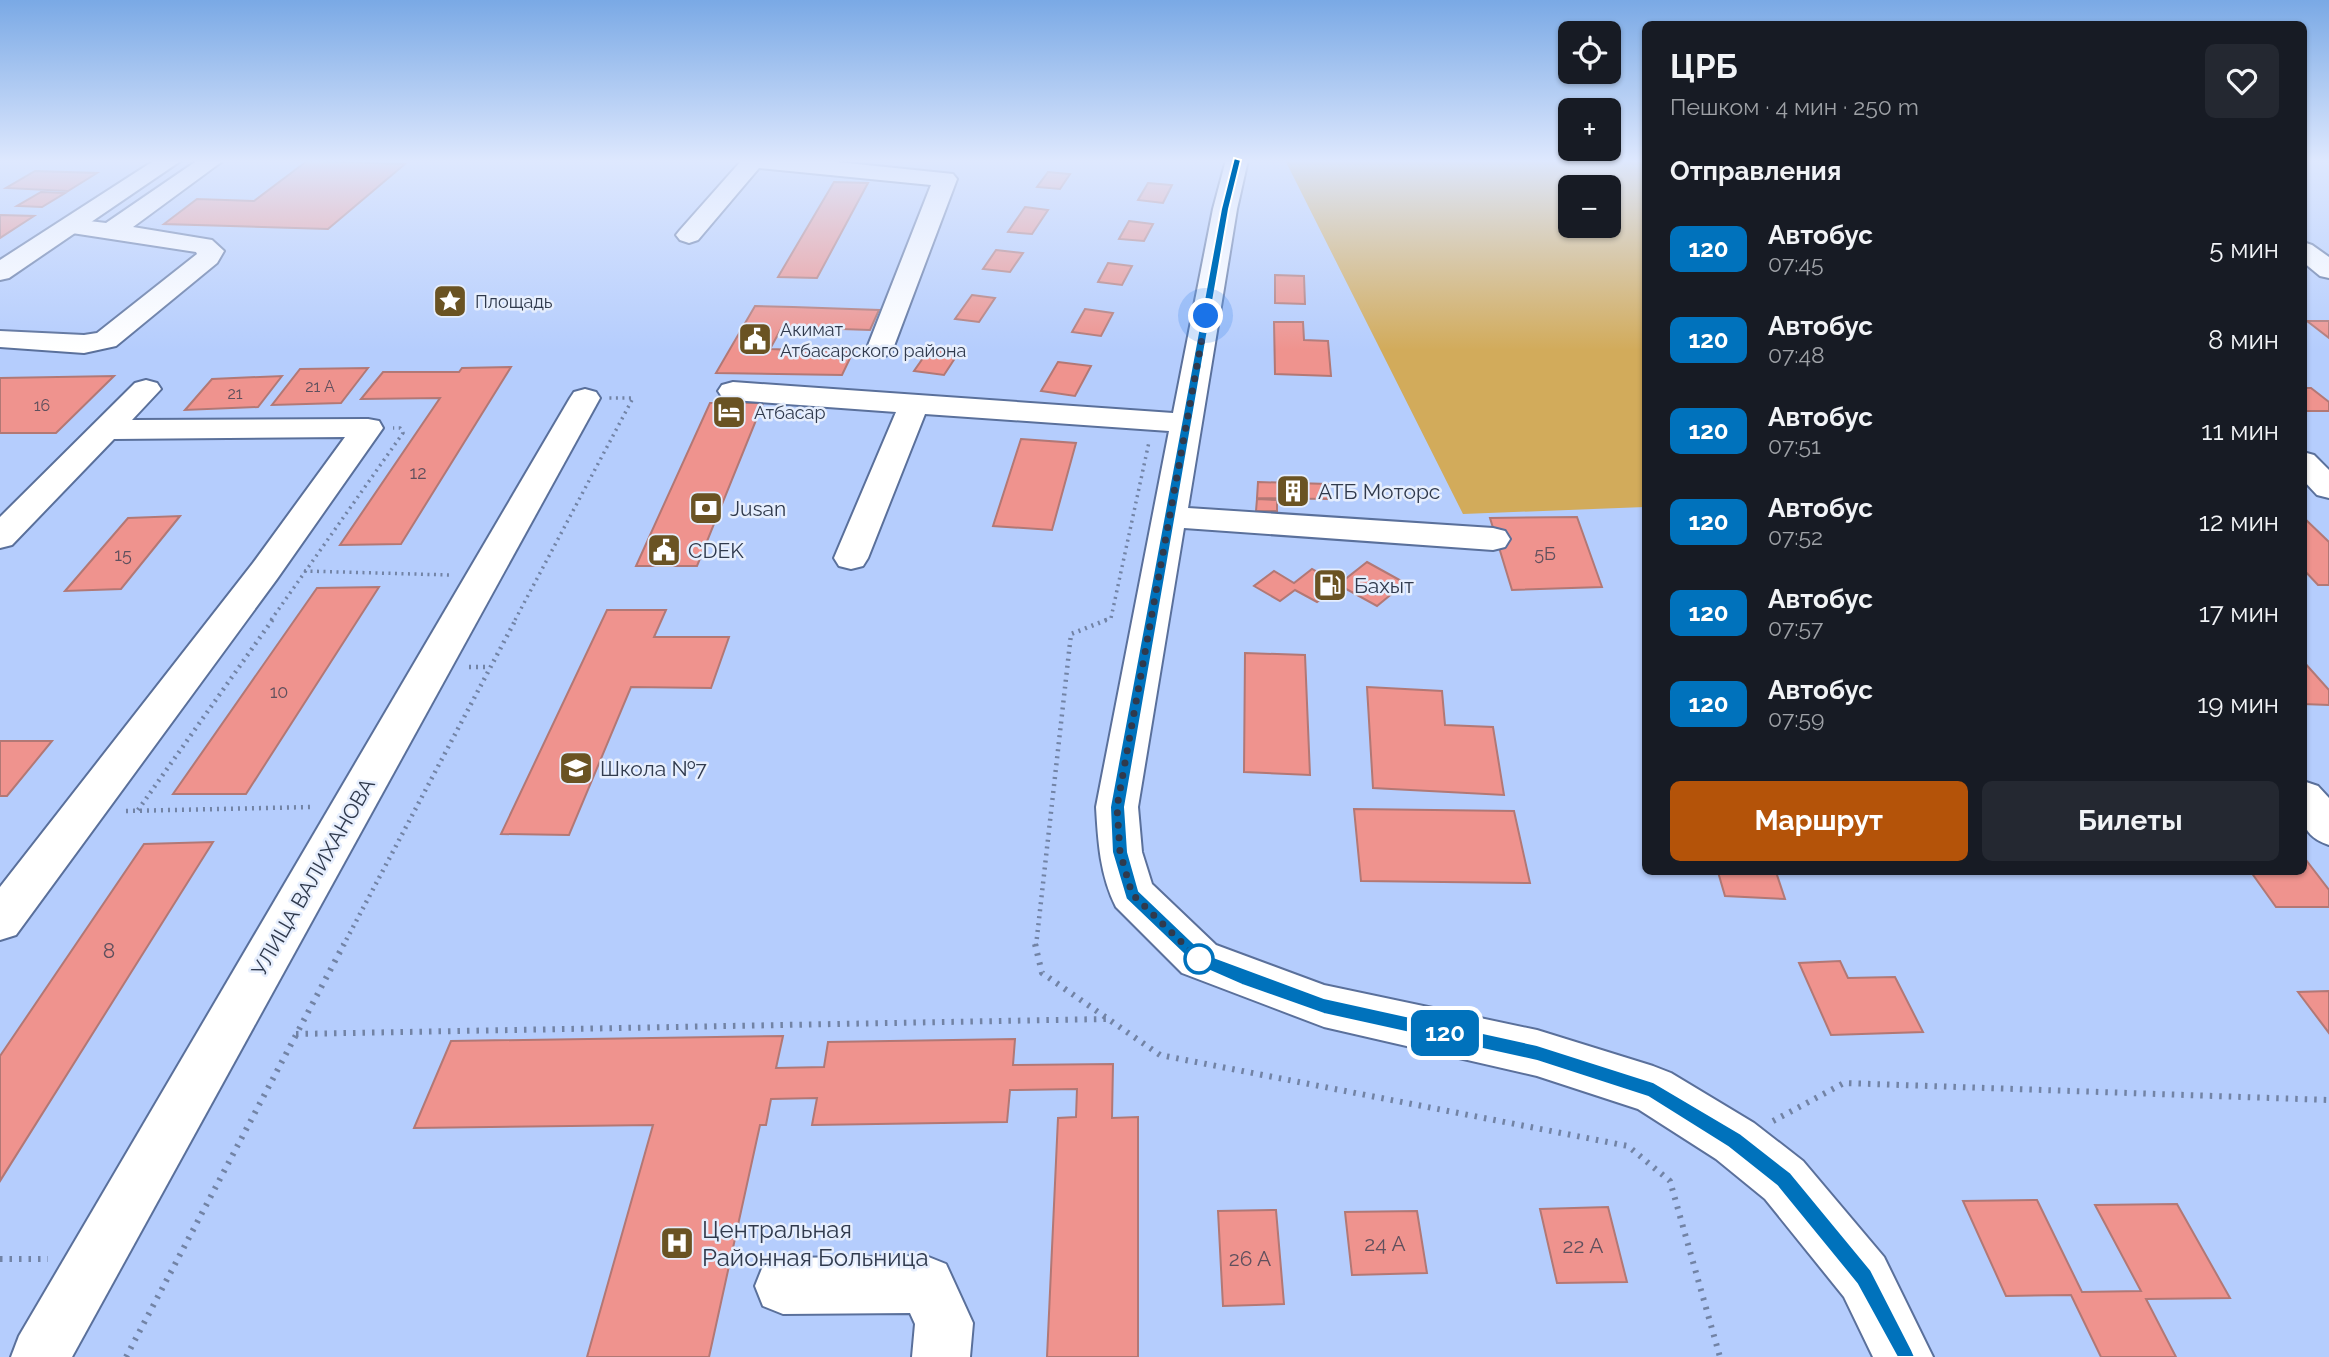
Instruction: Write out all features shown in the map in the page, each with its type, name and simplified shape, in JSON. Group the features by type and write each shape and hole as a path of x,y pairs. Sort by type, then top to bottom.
{"street":[{"path":"0,272 76,223"},
{"path":"110,232 122,223"},
{"path":"689,235 699,223"},
{"path":"881,348 928,223"},
{"path":"1221,223 1170,422 1170,517 1117,807 1120,852 1132,894 1199,959 1248,979 1324,1006 1537,1053 1653,1090 1735,1141 1784,1180 1864,1277 1904,1357"},
{"path":"0,339 84,344 106,340 208,258 211,251 202,244 72,226"},
{"path":"2307,253 2329,270"},
{"path":"0,537 146,389"},
{"path":"733,391 1170,422"},
{"name":"УЛИЦА ВАЛИХАНОВА","path":"40,1357 586,398"},
{"path":"851,558 914,404"},
{"path":"105,430 368,428"},
{"path":"0,921 265,571 368,428"},
{"path":"2307,466 2329,488"},
{"path":"1170,517 1493,539"},
{"path":"2307,802 2329,828"},
{"path":"783,1286 926,1284 944,1323 941,1357"}],"path":[{"path":"126,1357 633,398 586,398"},
{"path":"1170,422 1111,618 1071,634 1035,942 1042,973 1160,1055 1628,1146 1670,1181 1720,1357"},
{"path":"138,810 402,433 400,428 368,428"},
{"path":"265,571 452,575"},
{"path":"83,811 315,807"},
{"path":"296,1034 1108,1019"},
{"path":"1735,1141 1844,1083 2329,1100"},
{"path":"0,1259 51,1259"}],"shaded area":[{"path":"1317,223 1558,223 1558,238 1621,238 1621,223 1642,223 1642,507 1463,514"}],"building":[{"path":"0,223 23,223 0,238"},
{"path":"165,223 335,223 328,229"},
{"path":"810,223 846,223 817,278 778,277"},
{"path":"1014,223 1039,223 1032,234 1008,232"},
{"path":"1128,223 1153,224 1144,241 1119,239"},
{"path":"996,250 1023,253 1010,272 983,269"},
{"path":"1108,263 1132,266 1122,285 1098,282"},
{"path":"1275,275 1304,276 1305,304 1275,303"},
{"path":"972,295 995,298 979,322 955,319"},
{"name":"Акимат Атбасарского района","path":"755,306 879,310 870,330 782,327 770,349 853,352 842,375 716,373"},
{"path":"1085,309 1113,313 1101,336 1072,332"},
{"path":"2307,321 2329,321 2329,338"},
{"path":"1274,322 1303,322 1304,340 1328,341 1331,376 1275,374"},
{"path":"930,348 959,352 944,375 914,371"},
{"path":"1058,362 1091,366 1075,396 1041,391"},
{"path":"511,367 401,544 340,545 440,398 361,399 383,372 459,372 462,368"},
{"path":"368,368 341,403 272,405 300,369"},
{"path":"114,376 56,433 0,433 0,378"},
{"path":"282,376 258,407 185,410 212,379"},
{"path":"2307,388 2311,388 2329,402 2329,411 2307,411"},
{"path":"710,403 763,403 697,566 636,566"},
{"path":"1021,439 1076,443 1052,530 993,526"},
{"name":"АТБ Моторс","path":"1258,482 1328,484 1329,499 1257,498"},
{"path":"1257,499 1277,500 1277,511 1256,511"},
{"path":"180,516 121,589 65,591 128,518"},
{"name":"АТБ Моторс","path":"1577,517 1602,587 1512,590 1490,518"},
{"path":"2307,521 2329,542 2329,585 2318,585 2307,573"},
{"name":"Бахыт","path":"1367,562 1405,583 1377,606 1339,585 1317,602 1295,590 1280,601 1254,586 1274,571 1294,583 1312,569 1339,584"},
{"path":"379,587 246,794 173,794 317,588"},
{"path":"607,610 666,610 654,637 729,637 711,688 631,687 569,835 501,834"},
{"path":"1245,653 1305,655 1310,775 1244,772"},
{"path":"2307,665 2329,690 2329,705 2307,704"},
{"path":"1367,687 1442,691 1445,725 1493,727 1504,795 1373,788"},
{"path":"0,741 52,741 7,796 0,796"},
{"path":"1354,809 1514,811 1530,883 1361,881"},
{"path":"213,842 0,1181 0,1056 144,844"},
{"path":"2307,861 2329,890 2329,907 2276,907 2253,875 2307,875"},
{"path":"1719,875 1777,875 1785,899 1725,896"},
{"path":"1840,961 1848,978 1895,977 1923,1032 1831,1035 1799,963"},
{"path":"2329,991 2329,1033 2298,992"},
{"name":"Центральная Районная Больница","path":"783,1036 776,1068 824,1067 828,1042 1015,1039 1013,1065 1113,1064 1112,1118 1138,1117 1138,1357 1047,1357 1058,1118 1076,1117 1077,1089 1010,1090 1007,1122 812,1125 817,1098 771,1099 766,1125 760,1125 709,1357 587,1357 653,1125 414,1128 451,1041"},
{"path":"2037,1200 2082,1292 2141,1291 2095,1205 2177,1204 2230,1298 2146,1299 2176,1357 2101,1357 2071,1295 2006,1296 1963,1201"},
{"path":"1608,1207 1627,1282 1557,1283 1540,1209"},
{"path":"1276,1210 1284,1304 1223,1306 1218,1211"},
{"path":"1417,1211 1427,1273 1352,1275 1345,1212"}],"bus line":[{"name":"120","path":"1222,223 1117,807 1120,852 1132,894 1199,959 1248,979 1324,1006 1537,1053 1653,1090 1735,1141 1784,1180 1864,1277 1904,1357"}],"place":[{"name":"Площадь","path":"450,301"},
{"name":"Акимат Атбасарского района","path":"755,339"},
{"name":"Атбасар","path":"729,412"},
{"name":"АТБ Моторс","path":"1293,491"},
{"name":"Jusan","path":"706,508"},
{"name":"CDEK","path":"664,550"},
{"name":"Бахыт","path":"1330,585"},
{"name":"Школа №7","path":"576,768"},
{"name":"Центральная Районная Больница","path":"677,1243"}],"route":[{"path":"1199,959 1132,894 1120,852 1117,807 1206,316"}]}
